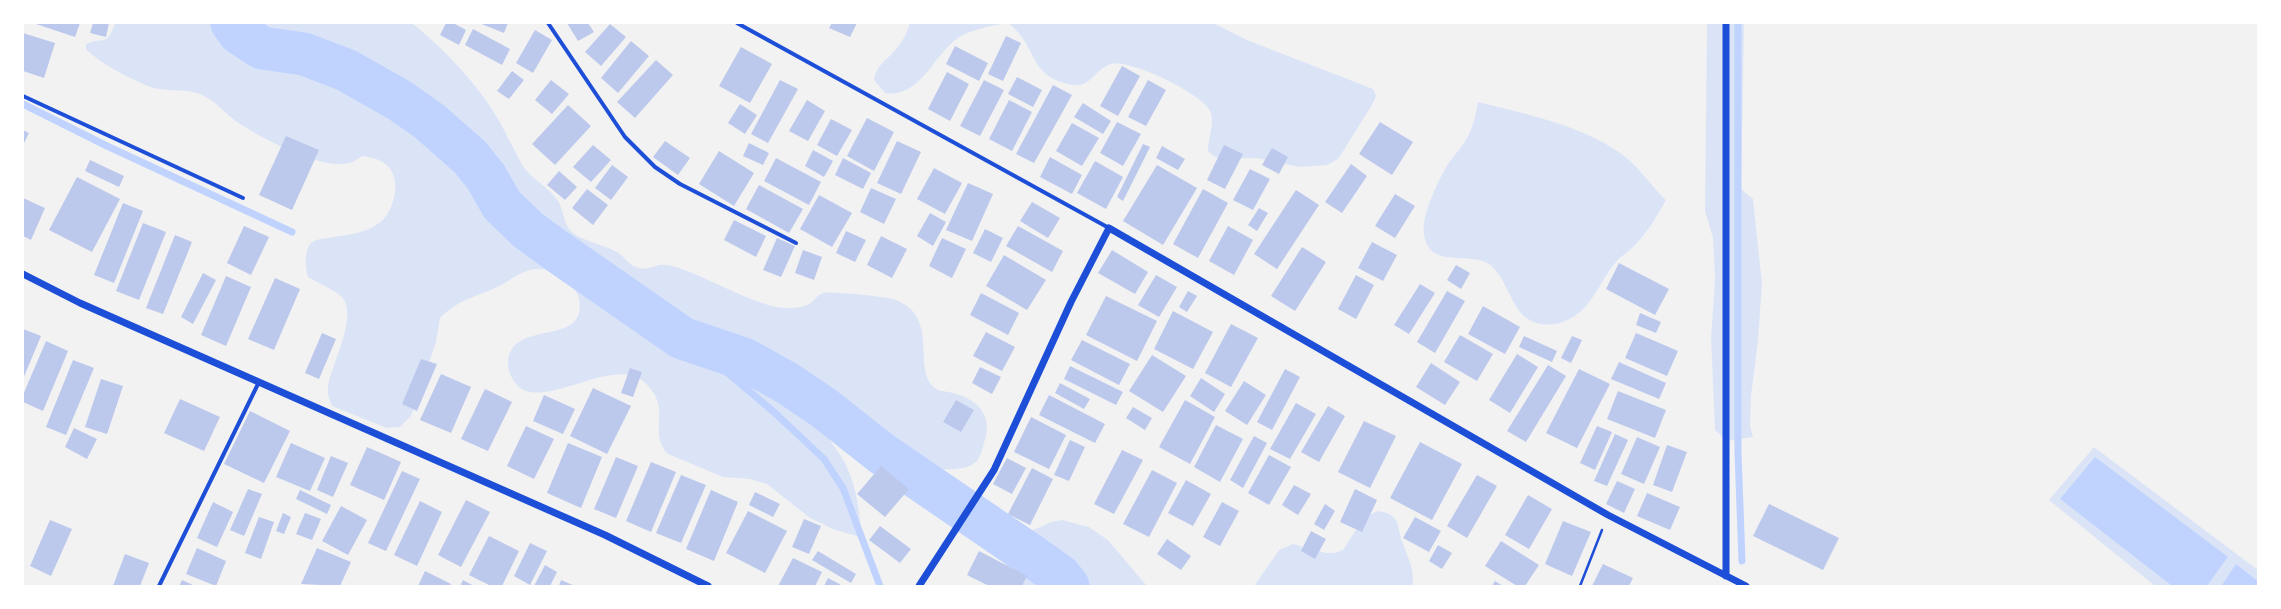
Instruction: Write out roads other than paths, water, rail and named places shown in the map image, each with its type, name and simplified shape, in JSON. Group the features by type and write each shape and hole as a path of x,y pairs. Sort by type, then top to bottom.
{"street":[{"path":"548,23 625,137 655,166 680,184 796,243"},
{"path":"737,23 1109,228 1608,515 1746,586"},
{"path":"1726,23 1726,576"},
{"path":"23,96 243,198"},
{"path":"919,586 994,470 1070,302 1109,228"},
{"path":"23,274 80,303 605,535 708,586"},
{"path":"159,586 260,382"}],"water":[{"path":"2095,457 2228,557 2207,586 2172,586 2060,499"},
{"path":"2236,564 2258,581 2258,586 2221,586"}],"waterway":[{"path":"232,23 239,33 262,48 304,54 346,70 399,100 429,121 470,157 486,177 502,205 528,230 554,249 682,338 744,359 787,383 824,408 881,453 1060,576 1068,586"},
{"path":"1738,23 1738,453 1742,561"},
{"path":"23,104 107,146 292,232"},
{"path":"682,338 716,363 775,413 824,459 843,488 880,586"}]}
